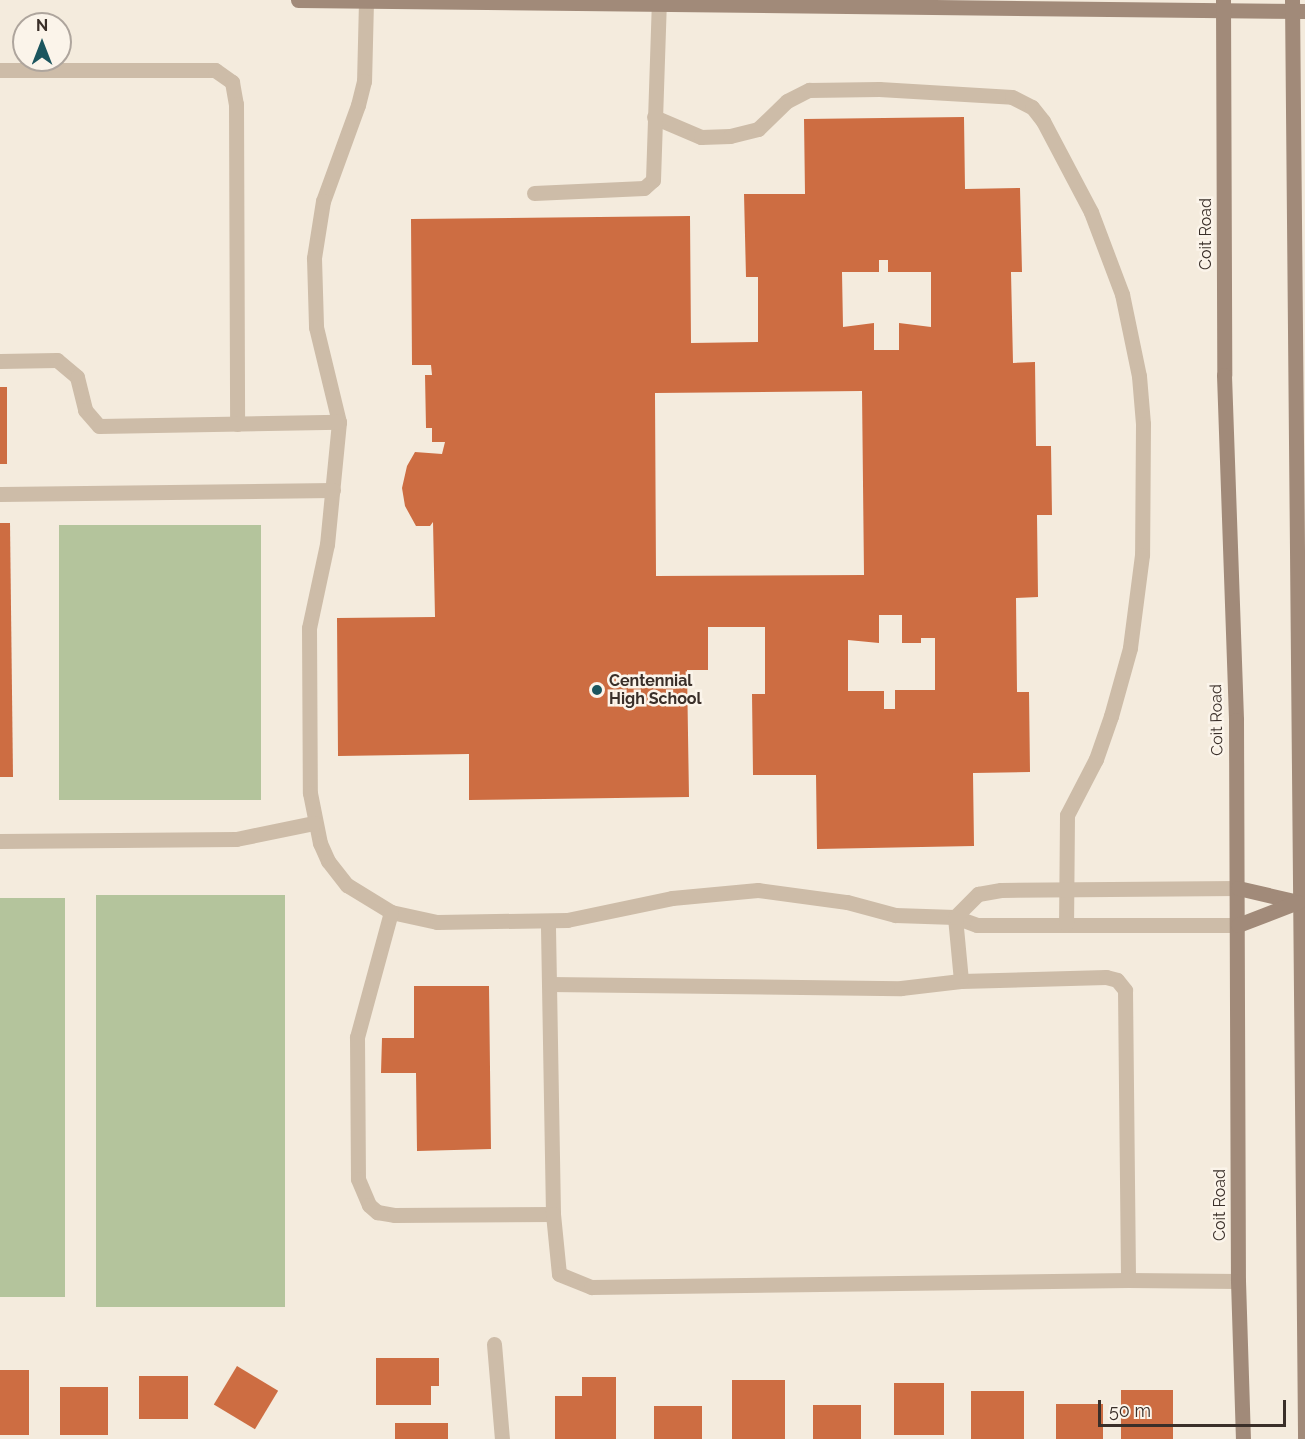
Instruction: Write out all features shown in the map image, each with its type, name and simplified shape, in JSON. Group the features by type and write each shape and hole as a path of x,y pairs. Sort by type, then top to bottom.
{"main road":[{"path":"298,0 1296,7 1301,224 1301,902 1305,1439"},
{"name":"Coit Road","path":"1223,6 1224,375 1238,888 1238,1281 1243,1439"},
{"path":"1238,888 1301,902"},
{"path":"1238,925 1301,902"}],"street":[{"path":"366,1 368,31 362,89 323,201 314,258 316,327 339,422 327,544 309,628 310,793 314,823 334,871 360,896 391,912 437,922 548,921 731,890 807,895 895,915 955,917 977,925 1238,925"},
{"path":"534,193 645,188 652,180 659,1"},
{"path":"0,70 215,70 232,82 236,104 237,424"},
{"path":"654,117 701,137 730,136 758,129 801,92 879,89 1012,97 1032,107 1043,121 1091,212 1113,265 1134,346 1143,424 1142,555 1132,637 1096,759 1069,808 1065,841 1066,924"},
{"path":"0,362 57,360 77,377 85,410 99,426 339,422"},
{"path":"0,494 333,490"},
{"path":"0,842 236,839 314,823"},
{"path":"955,917 978,894 986,891 1238,888"},
{"path":"391,912 357,1037 358,1179 362,1195 377,1212 388,1215 553,1214"},
{"path":"955,917 961,981"},
{"path":"548,921 553,1214 559,1274 591,1287 1238,1281"},
{"path":"549,984 901,988 961,981 1106,977 1117,980 1125,990 1128,1281"},
{"path":"494,1344 502,1439"}],"green space":[{"path":"59,525 261,525 261,800 59,800"},
{"path":"96,895 285,895 285,1307 96,1307"},
{"path":"0,898 65,898 65,1297 0,1297"}],"building":[{"name":"Centennial High School","path":"964,117 965,189 1020,188 1022,272 1011,272 1013,363 1035,362 1036,446 1051,446 1052,515 1037,515 1038,597 1016,598 1017,692 1029,692 1030,772 973,773 974,846 817,849 816,775 753,775 752,694 765,694 765,627 708,627 708,670 687,670 689,797 469,800 469,754 338,756 337,618 435,617 433,522 430,526 416,526 405,506 402,488 407,466 415,452 442,454 445,442 432,442 432,428 426,428 425,375 432,375 431,365 412,365 411,219 690,216 691,343 758,342 758,277 746,277 744,194 805,194 804,119","holes":["879,260 888,260 888,272 931,272 931,327 899,323 899,350 874,350 874,323 843,327 842,272 879,272","862,391 864,575 656,576 655,393","879,615 902,615 902,643 921,643 921,638 935,638 935,690 895,690 895,709 884,709 884,691 848,691 848,640 879,643"]},
{"path":"0,387 7,387 7,464 0,464"},
{"path":"0,523 10,523 13,777 0,777"},
{"path":"414,986 489,986 491,1149 417,1151 416,1073 381,1073 382,1038 414,1038"},
{"path":"376,1358 439,1358 439,1386 431,1386 431,1405 376,1405"},
{"path":"237,1366 278,1391 255,1429 214,1405"},
{"path":"0,1370 29,1370 29,1435 0,1435"},
{"path":"139,1376 188,1376 188,1419 139,1419"},
{"path":"582,1377 616,1377 616,1439 555,1439 555,1396 582,1396"},
{"path":"732,1380 785,1380 785,1439 732,1439"},
{"path":"894,1383 944,1383 944,1435 894,1435"},
{"path":"60,1387 108,1387 108,1435 60,1435"},
{"path":"1121,1390 1173,1390 1173,1439 1121,1439"},
{"path":"971,1391 1024,1391 1024,1439 971,1439"},
{"path":"1056,1404 1103,1404 1103,1439 1056,1439"},
{"path":"813,1405 861,1405 861,1439 813,1439"},
{"path":"654,1406 702,1406 702,1439 654,1439"},
{"path":"395,1423 448,1423 448,1439 395,1439"}],"place":[{"name":"Centennial High School","path":"597,690"}]}
